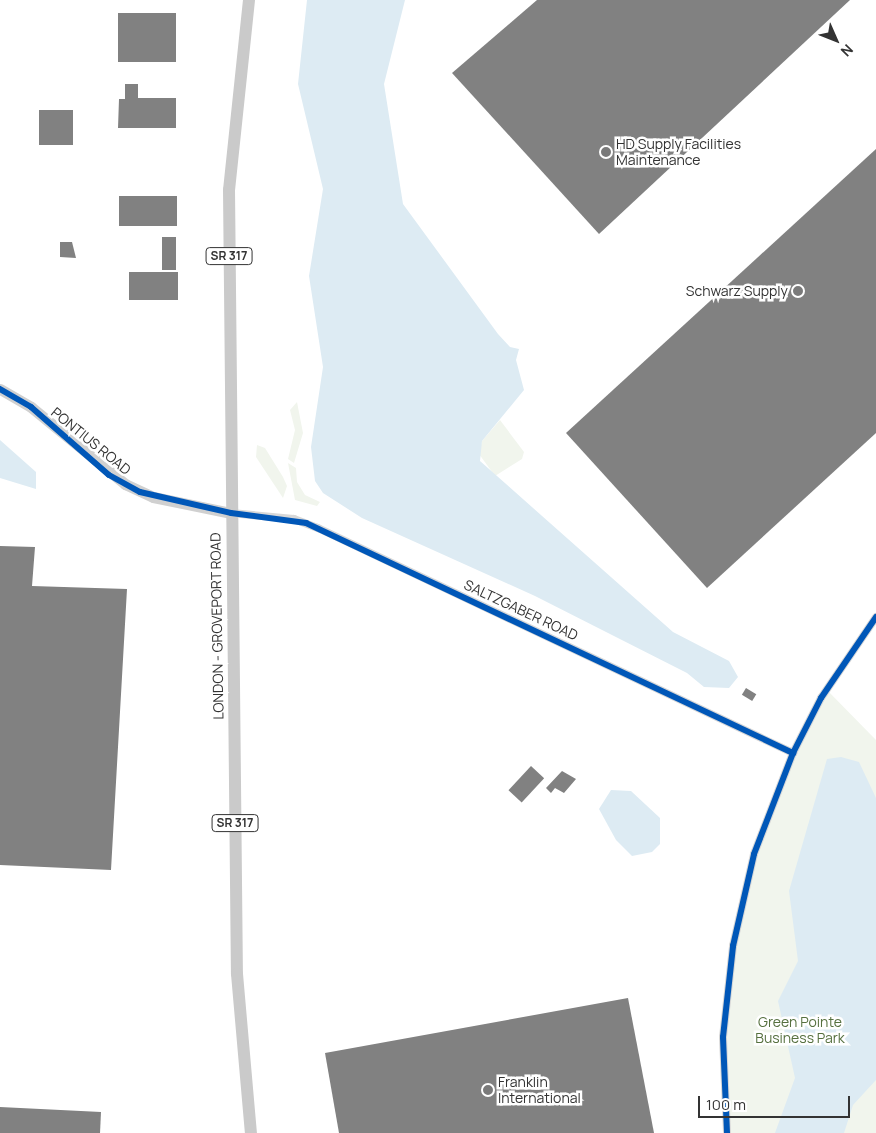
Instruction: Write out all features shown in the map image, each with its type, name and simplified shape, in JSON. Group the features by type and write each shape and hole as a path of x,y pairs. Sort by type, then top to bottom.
{"main road":[{"name":"LONDON - GROVEPORT ROAD","path":"249,0 229,190 231,513 238,974 251,1133"}],"street":[{"name":"PONTIUS ROAD","path":"0,389 31,407 103,470 132,488 166,500 231,513"},
{"name":"SALTZGABER ROAD","path":"231,513 294,519 318,528 793,753"},
{"path":"727,1133 723,1037 741,899 793,753 830,682 876,616"}],"green space":[{"path":"297,402 303,433 294,463 288,459 295,430 290,410"},
{"path":"500,420 524,452 522,459 495,476 479,454 482,441"},
{"path":"257,445 265,448 283,477 287,486 283,498 256,457"},
{"path":"288,463 296,468 297,482 305,495 320,502 317,506 295,500"},
{"name":"Green Pointe Business Park","path":"826,689 876,740 876,1133 727,1133 723,1037 741,899 776,793"}],"shaded area":[{"path":"307,0 405,0 384,84 403,204 498,334 510,347 519,349 516,360 524,390 482,441 480,461 673,632 729,661 738,677 729,688 704,687 687,673 535,596 362,518 323,493 315,481 311,447 323,367 309,276 323,189 298,84"},
{"path":"0,440 36,472 36,489 0,478"},
{"path":"841,757 859,762 876,798 876,1080 853,1105 844,1133 775,1133 795,1078 778,1001 798,961 789,891 827,759"},
{"path":"611,790 631,791 660,818 660,844 652,852 632,856 616,840 599,809"}],"building":[{"name":"HD Supply Facilities Maintenance","path":"537,0 850,0 599,234 452,73"},
{"path":"118,13 176,13 176,62 118,62"},
{"path":"125,84 138,84 138,98 176,98 176,128 118,128 119,99 125,99"},
{"path":"39,110 73,110 73,145 39,145"},
{"name":"Schwarz Supply","path":"876,149 876,433 707,588 566,433"},
{"path":"119,196 177,196 177,226 119,226"},
{"path":"162,237 176,237 176,270 162,270"},
{"path":"60,242 72,242 76,258 60,257"},
{"path":"129,272 178,272 178,300 129,300"},
{"path":"0,546 35,547 32,586 127,589 111,870 0,865"},
{"path":"746,688 756,694 752,701 742,695"},
{"path":"531,766 544,778 522,802 508,790"},
{"path":"562,771 576,779 564,793 555,788 551,793 546,788"},
{"name":"Franklin International","path":"628,998 654,1133 339,1133 325,1053"},
{"path":"0,1107 101,1112 100,1133 0,1133"}],"cycle path":[{"path":"0,389 31,407 109,475 140,492 231,513 306,523 793,753"},
{"path":"727,1133 723,1037 733,946 754,854 793,753 821,698 876,617"}],"place":[{"name":"HD Supply Facilities Maintenance","path":"606,152"},
{"name":"Schwarz Supply","path":"798,291"},
{"name":"Franklin International","path":"488,1090"}]}
